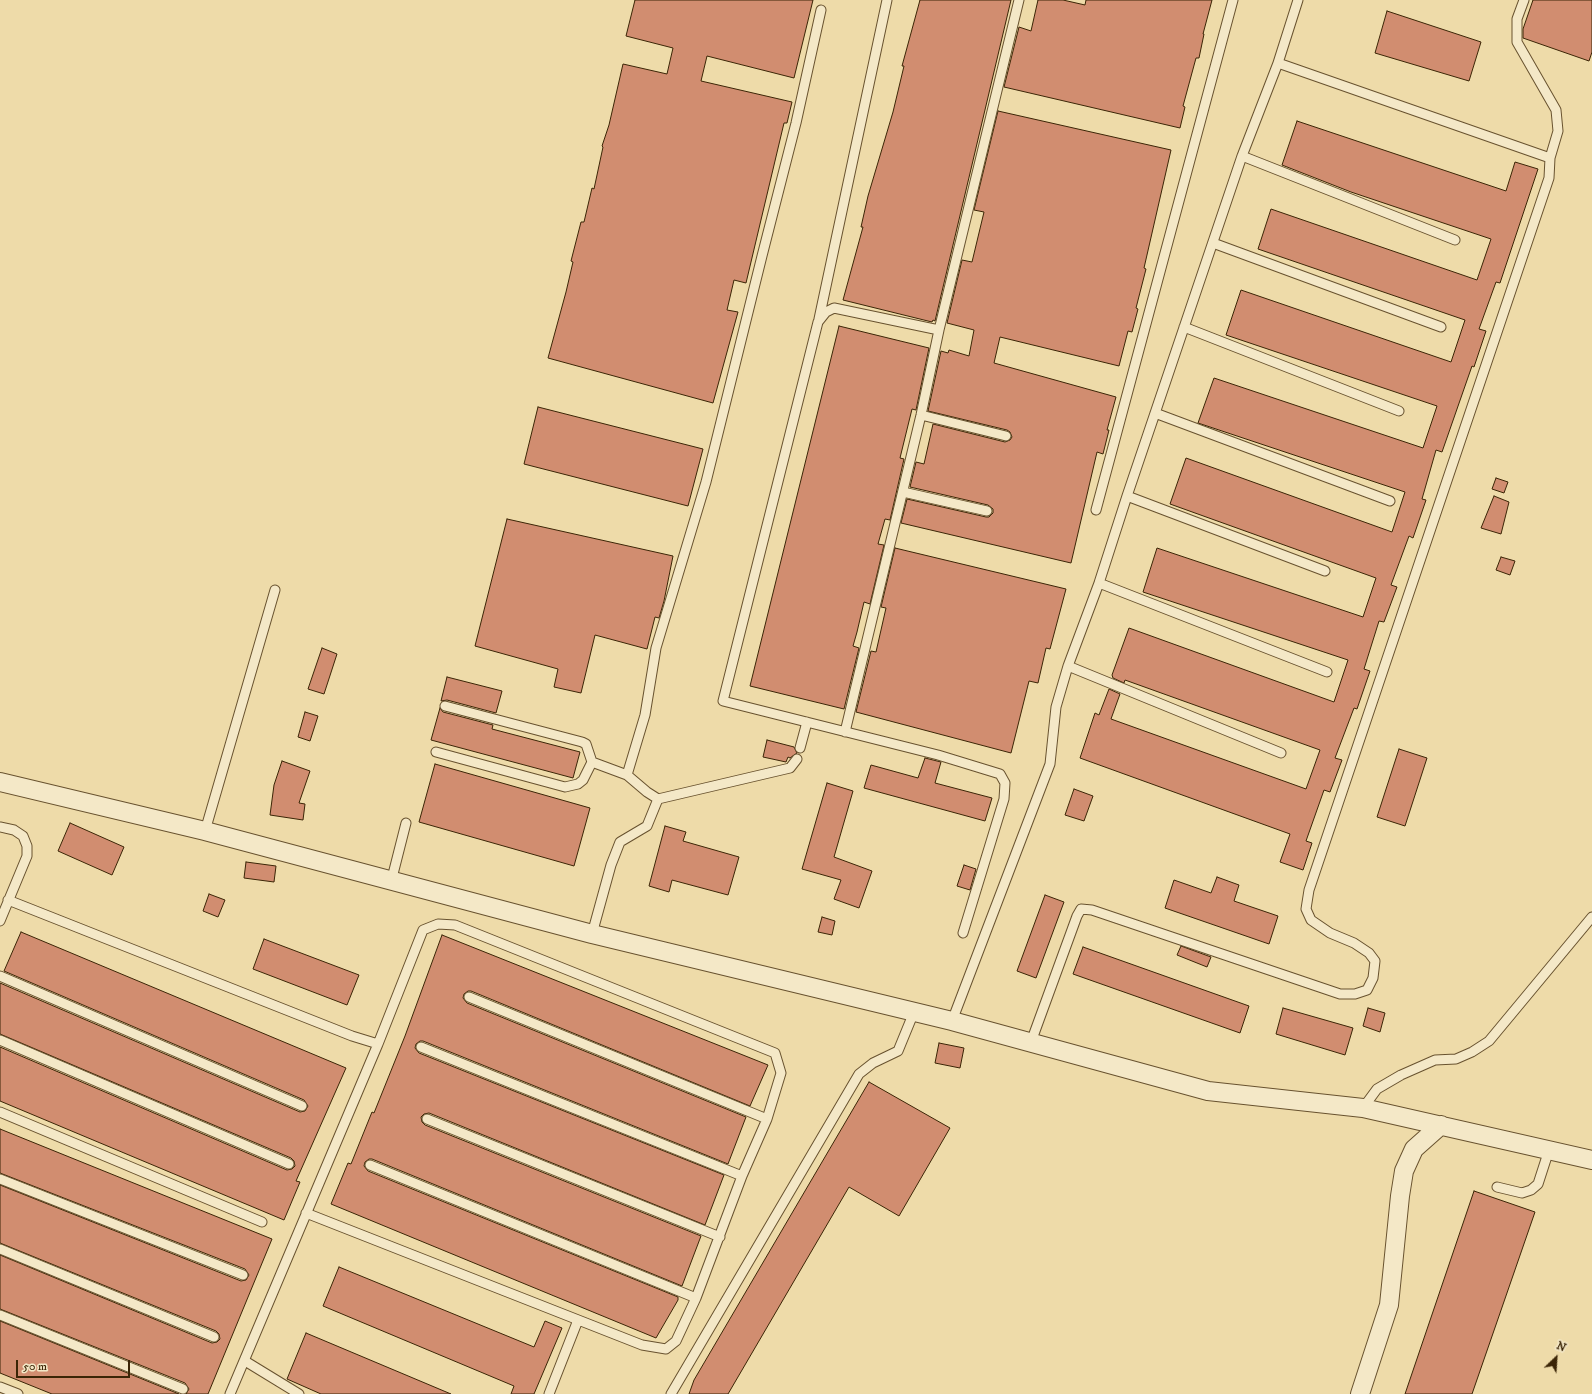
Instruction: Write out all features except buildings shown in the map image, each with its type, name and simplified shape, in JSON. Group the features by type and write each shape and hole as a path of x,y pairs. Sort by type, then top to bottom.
{"street":[{"path":"0,782 205,831 391,882 592,934 952,1021 1208,1091 1364,1108 1592,1160"},
{"path":"1360,1394 1389,1305 1404,1171 1414,1149 1441,1125"}],"lane":[{"path":"887,0 818,322 723,701 938,755 1000,774 1005,783 1004,799 963,932"},
{"path":"845,732 921,416 939,330 1019,0"},
{"path":"1096,510 1233,0"},
{"path":"952,1021 1050,764 1056,707 1068,666 1099,583 1126,496 1242,156 1278,63 1298,0"},
{"path":"1031,1042 1077,916 1081,909 1092,910 1340,994 1355,994 1367,990 1373,978 1375,961 1369,952 1354,943 1330,933 1310,920 1306,909 1309,890 1549,178 1550,158 1558,131 1556,110 1517,42 1518,19 1524,0"},
{"path":"627,775 645,715 656,648 706,482 796,123 821,10"},
{"path":"1278,63 1550,158"},
{"path":"1242,156 1455,240"},
{"path":"1213,243 1441,327"},
{"path":"818,322 826,312 834,308 939,330"},
{"path":"1184,327 1399,411"},
{"path":"1155,413 1390,501"},
{"path":"921,416 1006,436"},
{"path":"903,492 988,512"},
{"path":"1126,496 1325,571"},
{"path":"1099,583 1327,672"},
{"path":"205,831 275,590"},
{"path":"1068,666 1281,753"},
{"path":"436,752 565,787 578,784 583,780 592,762 586,744 582,742 445,706"},
{"path":"800,748 807,722"},
{"path":"592,762 627,775 647,792 658,798 790,768 797,759"},
{"path":"592,934 611,865 620,842 647,826 658,798"},
{"path":"391,882 406,823"},
{"path":"0,827 14,830 22,836 27,846 27,856 0,921"},
{"path":"8,900 344,1033 378,1044"},
{"path":"1364,1108 1377,1089 1400,1075 1435,1060 1456,1059 1472,1052 1488,1041 1592,916"},
{"path":"230,1394 245,1362 306,1213 378,1044 423,930 438,924 455,926 775,1053 781,1073 767,1119 742,1176 696,1298 676,1341 666,1349 642,1346 306,1213"},
{"path":"0,976 302,1106"},
{"path":"469,997 767,1119"},
{"path":"671,1394 859,1074 873,1063 898,1051 914,1012"},
{"path":"0,1040 289,1164"},
{"path":"421,1047 742,1176"},
{"path":"0,1112 262,1222"},
{"path":"427,1119 720,1237"},
{"path":"1497,1187 1522,1193 1531,1190 1538,1184 1549,1150"},
{"path":"370,1165 696,1298"},
{"path":"0,1179 243,1275"},
{"path":"0,1249 214,1337"},
{"path":"0,1314 183,1389"},
{"path":"549,1394 578,1320"},
{"path":"245,1362 299,1394"},
{"path":"0,1387 18,1394"}]}
